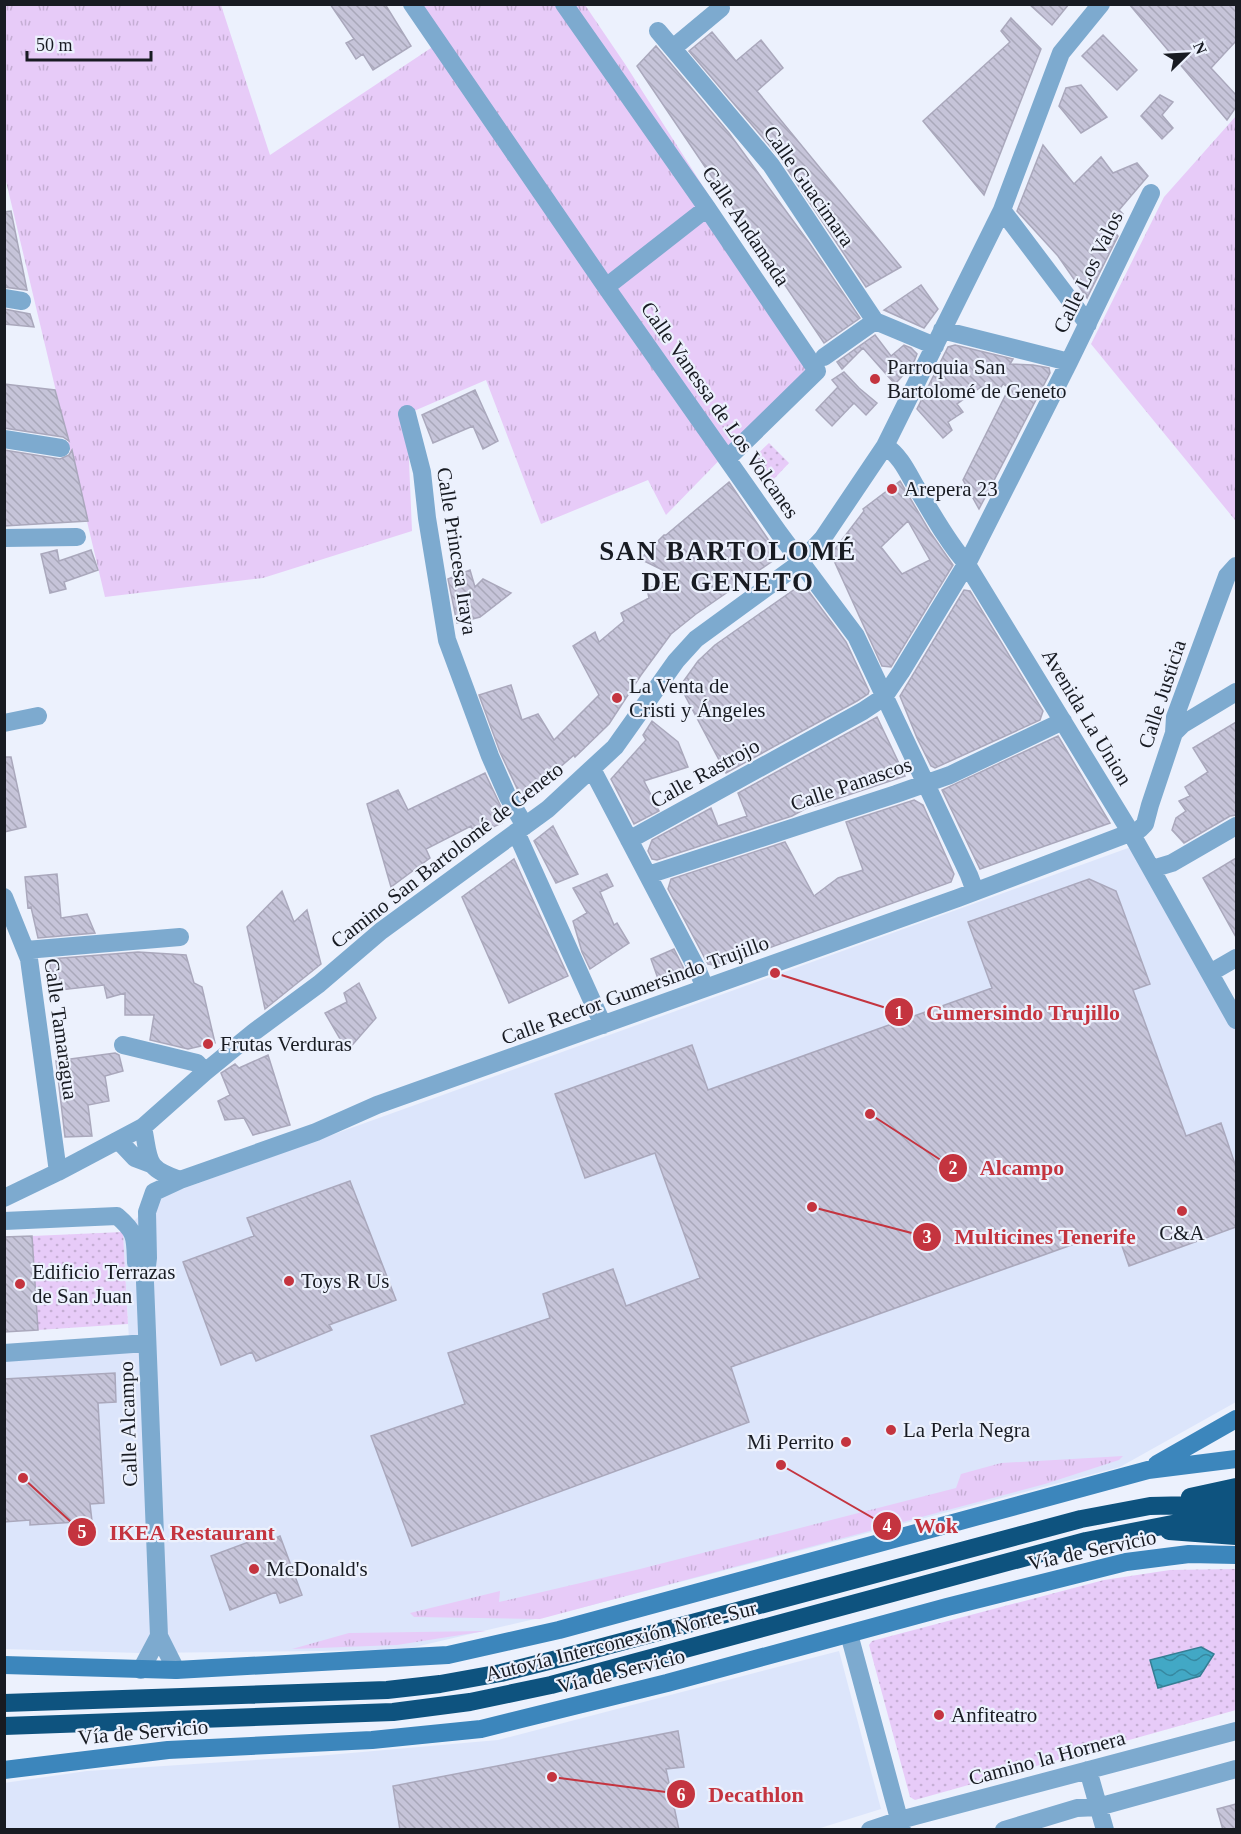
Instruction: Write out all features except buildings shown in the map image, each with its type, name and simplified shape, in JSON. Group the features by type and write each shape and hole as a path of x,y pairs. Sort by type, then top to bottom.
{"highway":[{"path":"1150,1506 1236,1487"},
{"name":"Autovía Interconexión Norte-Sur","path":"4,1703 387,1690 440,1684 501,1673 565,1657 1081,1519 1150,1506 1236,1504"},
{"name":"Autovía Interconexión Norte-Sur","path":"4,1726 393,1712 470,1702 551,1685 1086,1541 1203,1518 1236,1518"},
{"path":"1143,1529 1236,1536"}],"street":[{"name":"Calle Vanessa de Los Volcanes","path":"412,4 606,287 800,563 856,636 975,891"},
{"name":"Calle Andamada","path":"564,4 708,208 817,371 727,459"},
{"name":"Camino San Bartolomé de Geneto","path":"4,1198 143,1127 205,1072 319,984 381,931 548,809 615,747 676,661 696,639 800,563 823,538 885,446 1002,210 1060,53 1101,4"},
{"path":"673,48 721,8"},
{"name":"Calle Guacimara","path":"658,32 771,165 875,321"},
{"name":"Calle Los Valos","path":"966,563 1088,324 1151,193"},
{"path":"606,287 708,208"},
{"path":"1002,210 1088,324"},
{"path":"824,357 875,321 938,338 1069,362"},
{"name":"Calle Princesa Iraya","path":"407,414 422,472 427,518 447,640 490,756 603,1025"},
{"path":"4,439 61,448"},
{"name":"Avenida La Union","path":"885,446 892,450 902,463 954,549 966,563 1120,814 1138,829 1151,867 1236,1020"},
{"path":"4,538 77,537"},
{"name":"Calle Rastrojo","path":"629,840 863,711 884,697 937,614 966,563"},
{"name":"Calle Justicia","path":"1138,829 1150,804 1174,733 1175,717 1191,671 1227,576 1236,566"},
{"path":"1191,671 1196,692 1204,703 1212,707"},
{"path":"1174,733 1184,724 1236,692"},
{"path":"4,723 38,716"},
{"name":"Calle Panascos","path":"648,875 950,775 1063,721"},
{"path":"592,770 705,988"},
{"path":"1120,814 1128,816 1140,814 1150,804"},
{"path":"1151,867 1172,863 1236,826"},
{"name":"Calle Rector Gumersindo Trujillo","path":"154,1192 180,1180 316,1132 377,1105 975,891 1138,829"},
{"name":"Calle Tamaragua","path":"4,897 30,960 58,1172"},
{"path":"26,950 180,937"},
{"path":"1210,973 1236,958"},
{"path":"123,1045 197,1063 205,1072"},
{"path":"143,1127 151,1164"},
{"path":"119,1141 135,1158 151,1164 158,1172 180,1180"},
{"name":"Calle Alcampo","path":"154,1192 147,1212 148,1258 145,1282 159,1636 176,1670"},
{"name":"Calle Alcampo","path":"4,1221 117,1216 133,1231 136,1243 136,1268 145,1282"},
{"path":"4,1353 147,1343"},
{"path":"1148,1470 1236,1419"},
{"path":"4,1665 176,1670 448,1655 559,1630 1148,1470 1236,1459"},
{"name":"Vía de Servicio","path":"4,1770 168,1749 372,1740 481,1729 667,1683 947,1607 1126,1562 1189,1554 1236,1555"},
{"path":"849,1634 901,1825"},
{"path":"141,1670 159,1636"},
{"name":"Camino la Hornera","path":"870,1830 901,1825 1088,1770 1236,1731"},
{"path":"1004,1830 1077,1808 1098,1807 1236,1769"},
{"path":"1088,1770 1105,1830"}],"shaded area":[{"path":"1142,843 1236,1011 1236,1402 1120,1467 569,1611 402,1650 140,1653 5,1649 5,1348 129,1340 123,1232 157,1198"},
{"path":"839,1651 881,1809 814,1830 5,1830 4,1783 87,1771 317,1756 498,1740"}],"green space":[{"path":"4,5 221,5 270,155 434,46 408,5 585,5 815,362 666,515 648,480 541,524 486,380 407,414 412,531 263,578 105,597 5,177"},
{"path":"1236,116 1235,520 1091,344 1164,197"},
{"path":"769,443 789,463 772,481 751,460"},
{"path":"123,1232 128,1324 38,1330 32,1236"},
{"path":"1123,1456 1119,1460 1045,1484 540,1619 414,1617 410,1613 500,1591 499,1602 640,1569 956,1488 961,1474 1001,1463"},
{"path":"1236,1569 1236,1710 915,1800 910,1797 869,1645 872,1641 1104,1580 1170,1570"},
{"path":"486,1631 397,1645 292,1649 349,1633"}],"water":[{"path":"1201,1647 1214,1654 1200,1676 1158,1688 1150,1660"}],"place":[{"name":"Parroquia San Bartolomé de Geneto","path":"875,379"},
{"name":"Arepera 23","path":"892,489"},
{"name":"La Venta de Cristi y Ángeles","path":"617,698"},
{"name":"Gumersindo Trujillo","path":"775,973"},
{"name":"Frutas Verduras","path":"208,1044"},
{"name":"Alcampo","path":"870,1114"},
{"name":"Multicines Tenerife","path":"812,1207"},
{"name":"C&A","path":"1182,1211"},
{"name":"Toys R Us","path":"289,1281"},
{"name":"Edificio Terrazas de San Juan","path":"20,1284"},
{"name":"La Perla Negra","path":"891,1430"},
{"name":"Mi Perrito","path":"846,1442"},
{"name":"Wok","path":"781,1465"},
{"name":"IKEA Restaurant","path":"23,1478"},
{"name":"McDonald's","path":"254,1569"},
{"name":"Anfiteatro","path":"939,1715"},
{"name":"Decathlon","path":"552,1777"}],"district":[{"name":"SAN BARTOLOMÉ DE GENETO","path":"728,566"}]}
